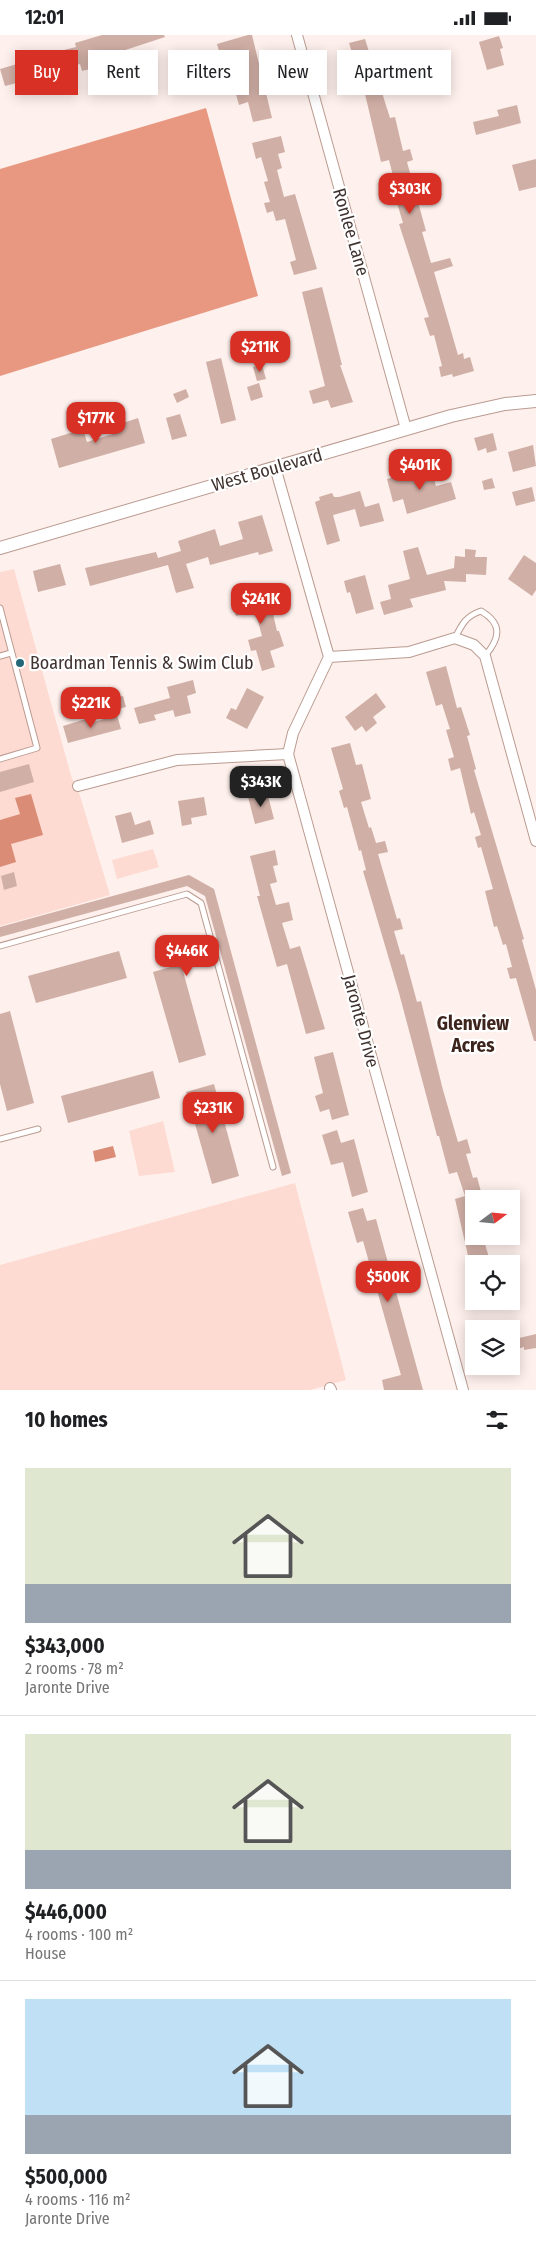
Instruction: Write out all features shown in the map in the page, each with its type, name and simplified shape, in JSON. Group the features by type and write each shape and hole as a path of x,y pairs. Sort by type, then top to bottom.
{"street":[{"name":"Ronlee Lane","path":"297,35 406,429"},
{"name":"West Boulevard","path":"0,548 476,409 536,401"},
{"path":"78,786 177,760 288,754 293,733 329,657 275,467"},
{"path":"329,657 409,652 455,639 474,645 485,656 536,841"},
{"name":"Jaronte Drive","path":"288,754 463,1390"}],"lane":[{"path":"0,608 37,748 0,759"},
{"path":"455,639 462,622 470,614 481,611 491,617 498,629 495,644 485,656"},
{"path":"0,657 11,653"},
{"path":"0,946 187,894 201,903 273,1167"},
{"path":"0,1139 38,1129"}],"shaded area":[{"path":"206,108 258,296 0,376 0,169"},
{"name":"Boardman Tennis & Swim Club","path":"14,569 72,779 77,786 110,895 0,926 0,572"},
{"path":"31,794 43,835 11,844 16,862 0,867 0,820 20,814 15,798"},
{"path":"153,849 159,867 117,879 112,860"},
{"path":"163,1121 175,1172 139,1176 129,1131"},
{"path":"113,1146 116,1157 95,1162 93,1151"},
{"path":"295,1183 346,1380 310,1390 0,1390 0,1265"}],"building":[{"path":"102,35 164,35 165,37 125,50 88,50 88,70 82,71 80,64 78,65 78,50 64,50 76,47 75,43"},
{"path":"252,35 259,64 259,95 266,95 272,118 253,122 248,102 239,105 236,95 249,95 249,50 219,50 217,44"},
{"path":"499,36 503,48 500,49 504,65 487,70 479,42"},
{"path":"365,39 368,50 351,50 349,43"},
{"path":"15,65 15,83 5,86 0,69"},
{"path":"365,95 383,95 390,118 395,117 403,151 410,149 413,160 407,162 426,231 422,232 431,263 450,258 453,266 434,272 458,355 463,353 464,359 470,357 474,371 453,377 452,374 441,377 439,367 442,366 434,335 430,336 424,318 429,317 399,224 403,223 394,193 397,192 389,160 381,162"},
{"path":"517,105 521,123 476,135 473,122 499,116 497,110"},
{"path":"281,136 285,152 278,154 282,168 277,170 284,197 295,194 317,269 294,275 290,262 296,260 285,219 276,221 273,211 267,213 264,203 270,202 264,182 268,181 261,157 256,159 252,143"},
{"path":"536,159 536,187 519,191 512,165"},
{"path":"322,287 342,365 340,365 353,402 331,408 328,400 313,404 309,391 325,386 302,292"},
{"path":"221,358 236,420 221,424 206,362"},
{"path":"262,365 266,379 257,381 253,367"},
{"path":"259,383 263,397 251,401 247,387"},
{"path":"186,389 189,397 177,403 173,394"},
{"path":"180,414 187,436 172,440 166,418"},
{"path":"138,418 145,443 59,468 51,439 83,429 87,442 122,431 120,424"},
{"path":"493,433 497,450 487,453 486,448 478,451 474,438"},
{"path":"533,445 536,466 513,472 508,452"},
{"path":"432,471 436,486 451,482 456,499 407,514 403,499 393,502 387,479 410,472 411,476"},
{"path":"492,478 495,488 484,490 482,481"},
{"path":"532,487 535,501 516,506 512,492"},
{"path":"360,491 365,507 379,503 384,521 360,527 355,509 333,515 340,541 327,545 315,502 320,500 319,497 332,493 334,497 339,497"},
{"path":"262,515 273,551 259,555 258,552 210,565 208,557 186,564 194,588 176,593 168,565 90,586 85,568 156,552 158,558 181,551 178,541 215,529 220,546 243,539 238,522"},
{"path":"418,547 427,575 454,568 455,556 465,557 465,549 476,550 475,557 487,557 486,575 466,574 466,582 444,581 446,590 410,599 413,607 384,615 380,602 391,599 388,585 410,579 403,551"},
{"path":"524,555 536,563 536,590 532,596 508,579"},
{"path":"60,564 66,585 38,592 33,571"},
{"path":"365,575 374,609 356,614 350,592 347,593 344,581"},
{"path":"267,588 277,631 279,631 284,646 270,651 275,667 262,671 256,650 251,651 248,640 262,636 255,611 236,616 231,598"},
{"path":"446,666 457,708 461,707 470,735 467,736 476,769 474,770 524,939 522,940 536,990 536,1041 534,1041 516,978 510,979 507,968 512,967 506,944 503,945 497,926 494,927 485,891 493,889 481,847 478,848 475,837 481,835 474,812 471,814 460,768 451,771 448,759 454,757 446,730 450,729 442,704 436,706 426,672"},
{"path":"193,680 196,693 187,696 191,713 175,717 173,710 154,715 156,720 139,724 134,708 170,698 167,687"},
{"path":"247,688 264,697 247,729 226,718 231,708 236,710"},
{"path":"376,693 386,707 373,717 377,723 366,732 362,726 355,731 345,717"},
{"path":"123,696 126,707 114,710 111,699"},
{"path":"117,715 121,729 68,743 63,726 89,718 91,723"},
{"path":"350,743 356,765 362,764 371,799 361,802 376,843 385,841 388,852 378,854 397,919 400,918 403,929 394,931 401,955 404,954 417,1002 421,1001 458,1142 467,1139 471,1153 466,1154 473,1178 477,1177 481,1190 465,1190 465,1196 457,1172 449,1174 439,1136 437,1136 399,993 363,871 366,870 361,850 359,851 347,807 344,808 339,791 343,789 331,748"},
{"path":"29,764 34,782 0,792 0,772"},
{"path":"267,792 274,819 255,824 248,797"},
{"path":"204,797 207,815 191,818 192,824 182,826 178,801"},
{"path":"131,812 135,825 150,820 154,834 122,843 115,816"},
{"path":"275,850 278,865 273,866 277,882 270,884 276,905 289,902 293,920 282,923 290,949 300,946 325,1029 306,1034 287,964 277,967 257,896 260,896 250,856"},
{"path":"14,872 17,886 4,890 1,876"},
{"path":"189,875 214,889 291,1173 282,1176 205,896 187,886 0,937 0,927"},
{"path":"119,951 127,978 36,1003 28,976"},
{"path":"181,964 206,1055 179,1063 153,972"},
{"path":"10,1011 34,1103 7,1111 0,1084 0,1014"},
{"path":"333,1052 349,1115 332,1120 329,1109 320,1112 315,1096 323,1093 314,1057"},
{"path":"153,1071 160,1098 68,1123 61,1096"},
{"path":"214,1084 239,1176 212,1184 186,1092"},
{"path":"337,1130 341,1143 354,1139 368,1192 352,1197 343,1162 331,1165 322,1135"},
{"path":"465,1196 465,1242 455,1199"},
{"path":"363,1208 367,1221 376,1219 423,1390 384,1390 382,1380 401,1375 363,1241 357,1243 348,1212"},
{"path":"466,1245 485,1245 488,1255 468,1255"},
{"path":"536,1334 536,1348 524,1350 524,1347 520,1348 520,1338"}],"place":[{"name":"Boardman Tennis & Swim Club","path":"20,663"}],"district":[{"name":"Glenview Acres","path":"473,1034"}]}
